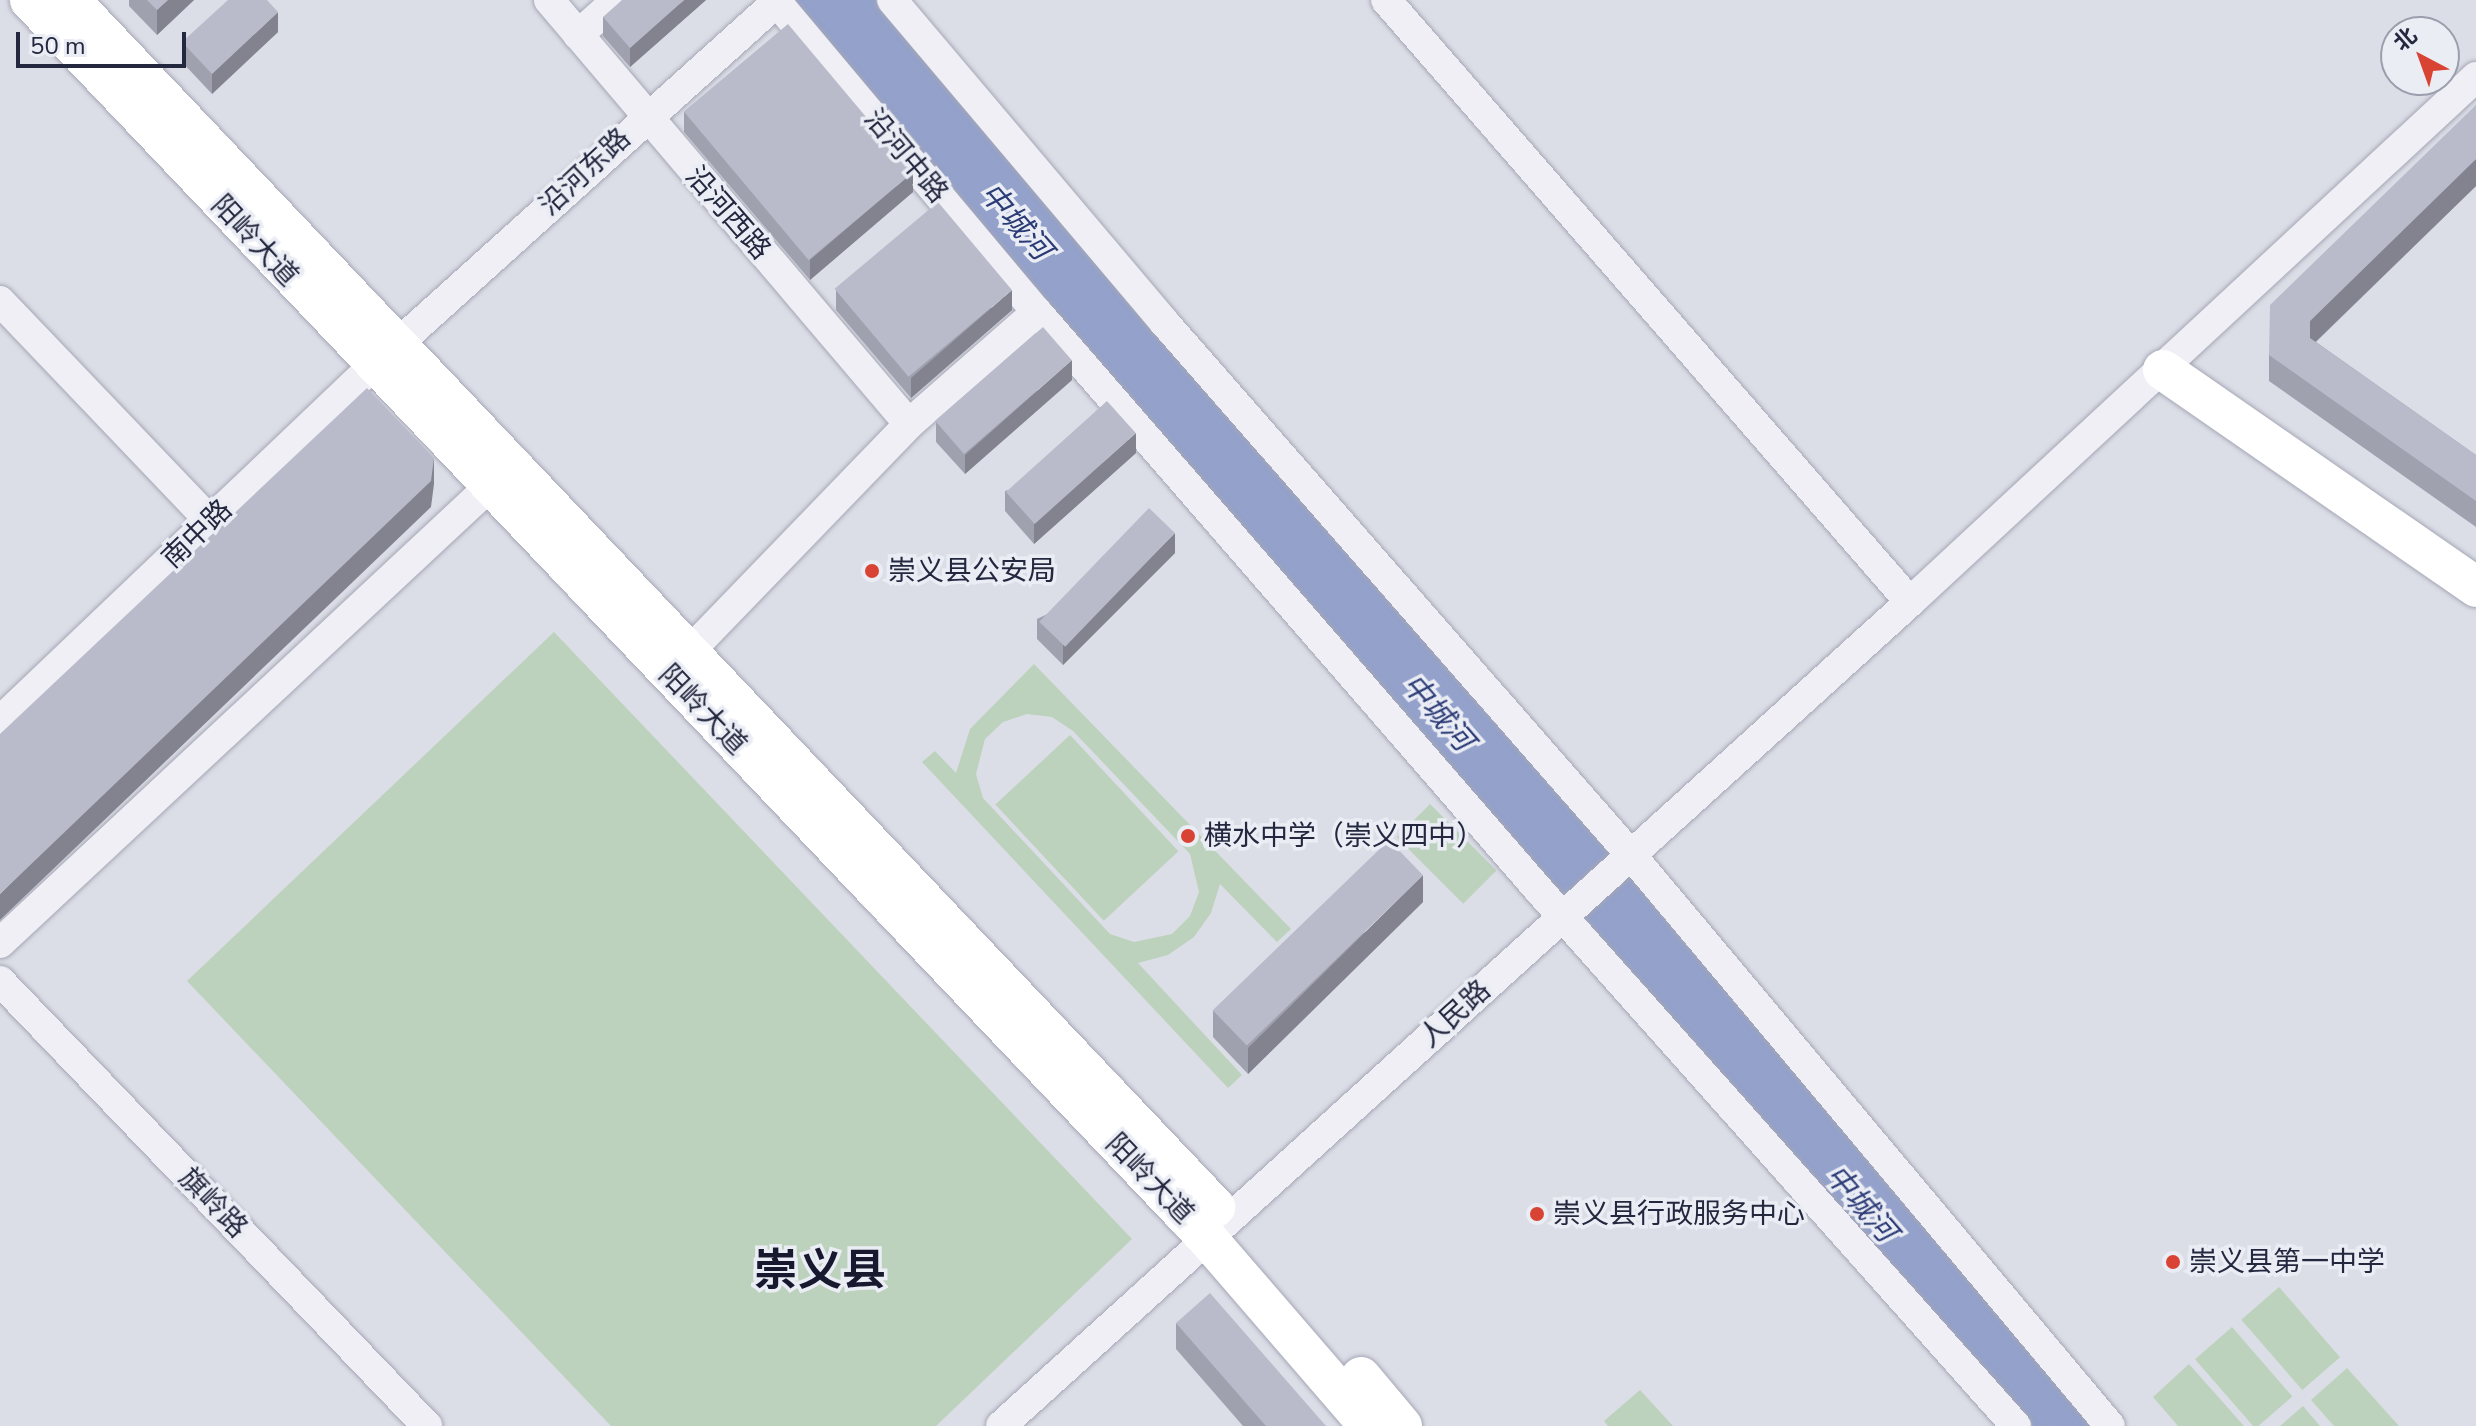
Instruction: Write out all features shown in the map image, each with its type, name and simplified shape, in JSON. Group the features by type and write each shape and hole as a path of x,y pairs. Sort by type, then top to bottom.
{"main road":[{"name":"阳岭大道","path":"30,0 384,357 688,653 1402,1426"},
{"name":"阳岭大道","path":"70,0 384,357 490,486 1216,1228 1369,1426"},
{"path":"2163,370 2476,587"}],"street":[{"name":"沿河西路","path":"549,0 645,117 909,424"},
{"path":"578,35 617,0"},
{"path":"892,0 1623,863 2110,1426"},
{"path":"1386,0 1910,602"},
{"name":"沿河东路","path":"384,357 645,117 777,1"},
{"name":"沿河中路","path":"777,1 1037,312 1569,911 2016,1426"},
{"name":"人民路","path":"1001,1426 1910,602 2476,77"},
{"path":"0,301 210,521"},
{"path":"688,653 909,424 1037,312"},
{"name":"南中路","path":"0,721 384,357"},
{"path":"0,943 490,486"},
{"name":"旗岭路","path":"0,981 427,1426"}],"green space":[{"path":"554,632 1132,1239 936,1426 611,1426 187,981"},
{"path":"1034,664 1291,929 1277,942 1220,884 1211,913 1194,937 1168,955 1138,963 1242,1075 1228,1088 922,762 935,751 956,773 970,729","holes":["1027,714 1052,717 1073,731 1190,854 1199,892 1190,916 1172,934 1134,942 1110,934 983,798 976,774 985,739 1003,722"]},
{"path":"1070,735 1178,851 1104,921 995,805"},
{"path":"1430,804 1496,870 1463,904 1397,837"},
{"path":"2279,1287 2340,1357 2302,1390 2241,1320"},
{"path":"2232,1327 2292,1396 2258,1426 2253,1426 2195,1359"},
{"path":"2189,1364 2244,1426 2178,1426 2153,1397"},
{"path":"2347,1368 2399,1426 2334,1426 2311,1400"},
{"path":"1640,1390 1673,1426 1608,1426 1604,1421"},
{"path":"2303,1406 2320,1426 2280,1426"}],"building":[{"path":"147,0 168,0 157,10"},
{"path":"228,0 267,0 278,12 212,74 182,42"},
{"path":"622,0 684,0 630,48 603,17"},
{"path":"788,24 913,173 809,260 684,111"},
{"path":"2476,105 2476,159 2310,321 2310,338 2476,455 2476,501 2269,355 2270,305"},
{"path":"938,202 1012,290 909,377 835,289"},
{"path":"1043,327 1072,360 964,454 935,421"},
{"path":"367,388 434,458 431,481 0,894 0,734"},
{"path":"1107,401 1136,433 1035,524 1006,492"},
{"path":"1149,508 1175,533 1065,647 1039,622"},
{"path":"1389,840 1423,875 1247,1045 1213,1010"},
{"path":"1210,1293 1326,1426 1266,1426 1176,1323"}],"waterway":[{"name":"中城河","path":"807,0 2033,1426"},
{"name":"中城河","path":"850,0 2080,1426"}],"place":[{"name":"崇义县公安局","path":"872,571"},
{"name":"横水中学（崇义四中）","path":"1188,836"},
{"name":"崇义县行政服务中心","path":"1537,1214"},
{"name":"崇义县第一中学","path":"2173,1262"}],"district":[{"name":"崇义县","path":"820,1271"}]}
